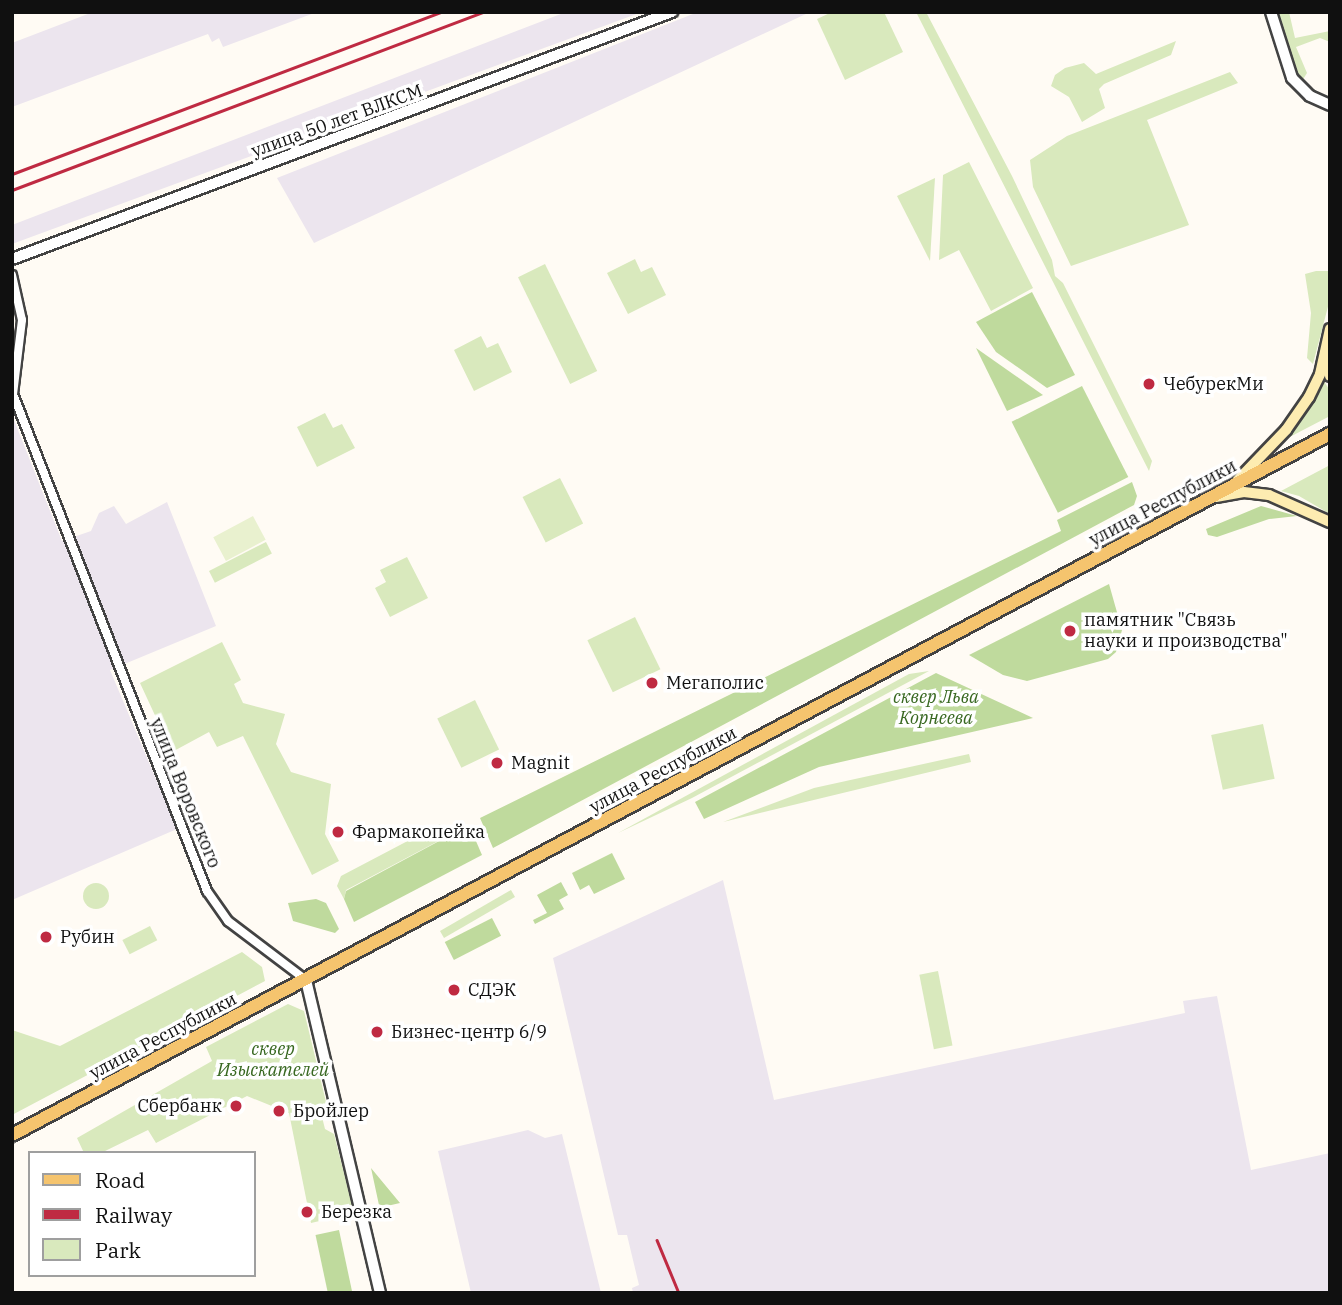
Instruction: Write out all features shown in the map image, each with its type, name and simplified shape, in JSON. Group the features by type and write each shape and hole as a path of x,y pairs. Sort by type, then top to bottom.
{"main road":[{"path":"1234,484 1286,430 1309,397 1320,374 1330,329"},
{"path":"1330,359 1330,376"},
{"name":"улица Республики","path":"12,1135 1330,435"},
{"path":"1209,498 1244,492 1269,495 1330,522"}],"street":[{"name":"улица 50 лет ВЛКСМ","path":"12,259 672,12"},
{"path":"1271,12 1292,78 1310,96 1330,105"},
{"name":"улица Воровского","path":"12,275 22,320 13,394 207,891 228,921 306,980"},
{"path":"306,980 380,1293"}],"shaded area":[{"path":"93,12 317,12 223,47 219,38 212,42 208,34 12,107 12,43"},
{"path":"566,12 642,12 12,244 12,225"},
{"path":"698,12 808,13 314,243 277,178"},
{"path":"12,415 62,541 91,531 99,513 114,506 126,524 167,502 216,626 110,670 177,829 12,900"},
{"path":"723,880 774,1100 1185,1013 1183,1001 1217,996 1251,1170 1330,1153 1330,1293 633,1293 632,1288 639,1285 627,1235 618,1235 553,958"},
{"path":"528,1130 545,1138 562,1134 601,1293 471,1293 438,1151"}],"green space":[{"path":"832,12 884,12 903,52 845,80 817,19"},
{"path":"916,12 926,12 1012,176 1052,260 1055,276 1063,283 1152,461 1149,471"},
{"path":"1278,12 1289,12 1295,38 1330,31 1330,42 1320,38 1296,47 1307,73 1302,81 1287,53"},
{"path":"1176,41 1171,55 1104,84 1099,89 1105,108 1082,122 1069,97 1051,86 1055,75 1065,68 1084,63 1096,74"},
{"path":"1230,72 1238,83 1147,120 1189,225 1071,266 1033,187 1030,160 1067,136"},
{"path":"969,162 1033,288 991,311 959,250 939,260 943,175"},
{"path":"935,178 930,261 897,196"},
{"path":"635,259 641,272 652,267 666,295 628,314 607,273"},
{"path":"545,264 597,371 570,384 518,277"},
{"path":"1330,271 1330,299 1313,364 1307,358 1311,313 1305,274"},
{"path":"1032,292 1075,375 1047,388 996,352 976,322"},
{"path":"481,336 487,348 498,343 512,372 474,391 454,350"},
{"path":"976,348 1043,395 1007,411"},
{"path":"1324,381 1330,391 1330,416 1282,441"},
{"path":"1082,386 1128,477 1058,513 1012,422"},
{"path":"325,413 333,428 342,424 355,448 317,467 297,427"},
{"path":"1330,465 1330,514 1299,496 1281,491"},
{"path":"560,478 583,523 546,543 523,497"},
{"path":"1132,482 1137,496 1134,505 493,848 480,818 1061,531 1057,520"},
{"path":"1261,506 1297,516 1269,519 1217,537 1208,535 1206,529"},
{"path":"253,516 266,540 226,561 213,537"},
{"path":"266,542 272,554 215,583 209,571"},
{"path":"407,557 428,598 390,617 375,588 386,582 380,570"},
{"name":"сквер Льва Корнеева","path":"1109,584 1122,630 1116,652 1108,659 1027,681 1003,675 969,655"},
{"path":"635,617 660,669 613,692 587,640"},
{"path":"222,642 241,680 234,684 243,703 285,714 276,744 291,772 331,784 325,834 339,861 312,875 243,736 217,747 209,732 172,752 140,683"},
{"path":"929,671 692,798 618,833 909,674"},
{"name":"сквер Льва Корнеева","path":"936,673 1033,718 819,767 704,819 695,802"},
{"path":"475,700 499,749 461,768 437,718"},
{"path":"1263,724 1275,779 1223,790 1211,735"},
{"path":"969,754 971,762 723,822 814,788"},
{"path":"440,824 446,837 346,890 344,899 337,886 341,876"},
{"path":"469,825 482,855 354,922 344,899 346,891"},
{"path":"612,853 625,879 594,894 589,885 580,890 572,873"},
{"path":"561,882 568,895 559,900 564,909 535,924 533,920 547,913 537,895"},
{"path":"96,883 105,887 109,896 105,905 96,909 87,905 83,896 87,887"},
{"path":"511,890 515,897 444,938 440,931"},
{"path":"316,899 326,903 339,929 335,933 293,921 288,903"},
{"path":"492,918 501,936 454,960 445,942"},
{"path":"150,926 157,940 130,954 122,940"},
{"path":"242,952 262,967 265,981 12,1115 12,1030 60,1046"},
{"path":"938,971 953,1046 934,1049 919,975"},
{"name":"сквер Изыскателей","path":"288,1004 304,1011 327,1106 321,1113 325,1129 334,1134 354,1213 311,1223 289,1113 247,1096 156,1143 148,1130 105,1151 83,1151 77,1138 212,1061 206,1047"},
{"path":"371,1168 400,1203 387,1206 389,1217 382,1219"},
{"path":"339,1230 352,1293 328,1293 316,1235"}],"railway":[{"path":"12,174 441,12"},
{"path":"12,190 483,12"},
{"path":"657,1240 679,1293"}],"place":[{"name":"ЧебурекМи","path":"1149,384"},
{"name":"памятник \"Связь науки и производства\"","path":"1070,631"},
{"name":"Мегаполис","path":"652,683"},
{"name":"Magnit","path":"497,763"},
{"name":"Фармакопейка","path":"338,832"},
{"name":"Рубин","path":"46,937"},
{"name":"СДЭК","path":"454,990"},
{"name":"Бизнес-центр 6/9","path":"377,1032"},
{"name":"Сбербанк","path":"236,1106"},
{"name":"Бройлер","path":"279,1111"},
{"name":"Березка","path":"307,1212"}]}
